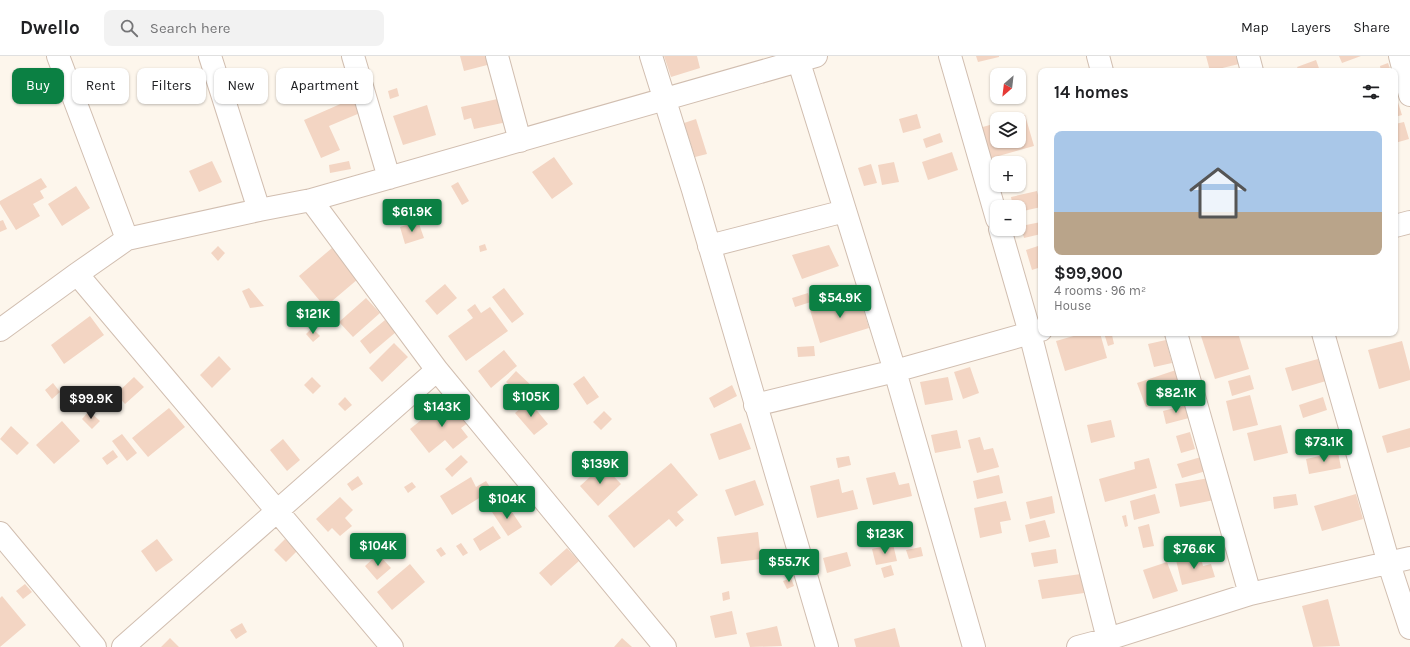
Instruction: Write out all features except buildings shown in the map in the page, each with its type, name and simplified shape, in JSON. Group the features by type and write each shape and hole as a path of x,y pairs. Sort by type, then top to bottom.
{"street":[{"path":"58,56 127,239"},
{"path":"210,56 259,210"},
{"path":"353,56 389,178"},
{"path":"497,56 520,141"},
{"path":"651,56 709,246 826,647"},
{"path":"950,56 992,200"},
{"path":"1098,56 1101,68"},
{"path":"1248,56 1251,68"},
{"path":"1400,56 1410,95"},
{"path":"0,330 127,239 311,200 664,100 804,58 845,212 895,371 974,647"},
{"path":"311,200 437,370 665,647"},
{"path":"709,246 845,212"},
{"path":"1398,225 1410,222"},
{"path":"1002,236 1036,332 1108,639"},
{"path":"77,274 392,647"},
{"path":"755,406 895,371 1036,332"},
{"path":"1177,336 1250,594"},
{"path":"1325,336 1389,564 1410,628"},
{"path":"123,647 437,370"},
{"path":"0,533 95,647"},
{"path":"1078,647 1250,594 1389,564 1410,558"}]}
